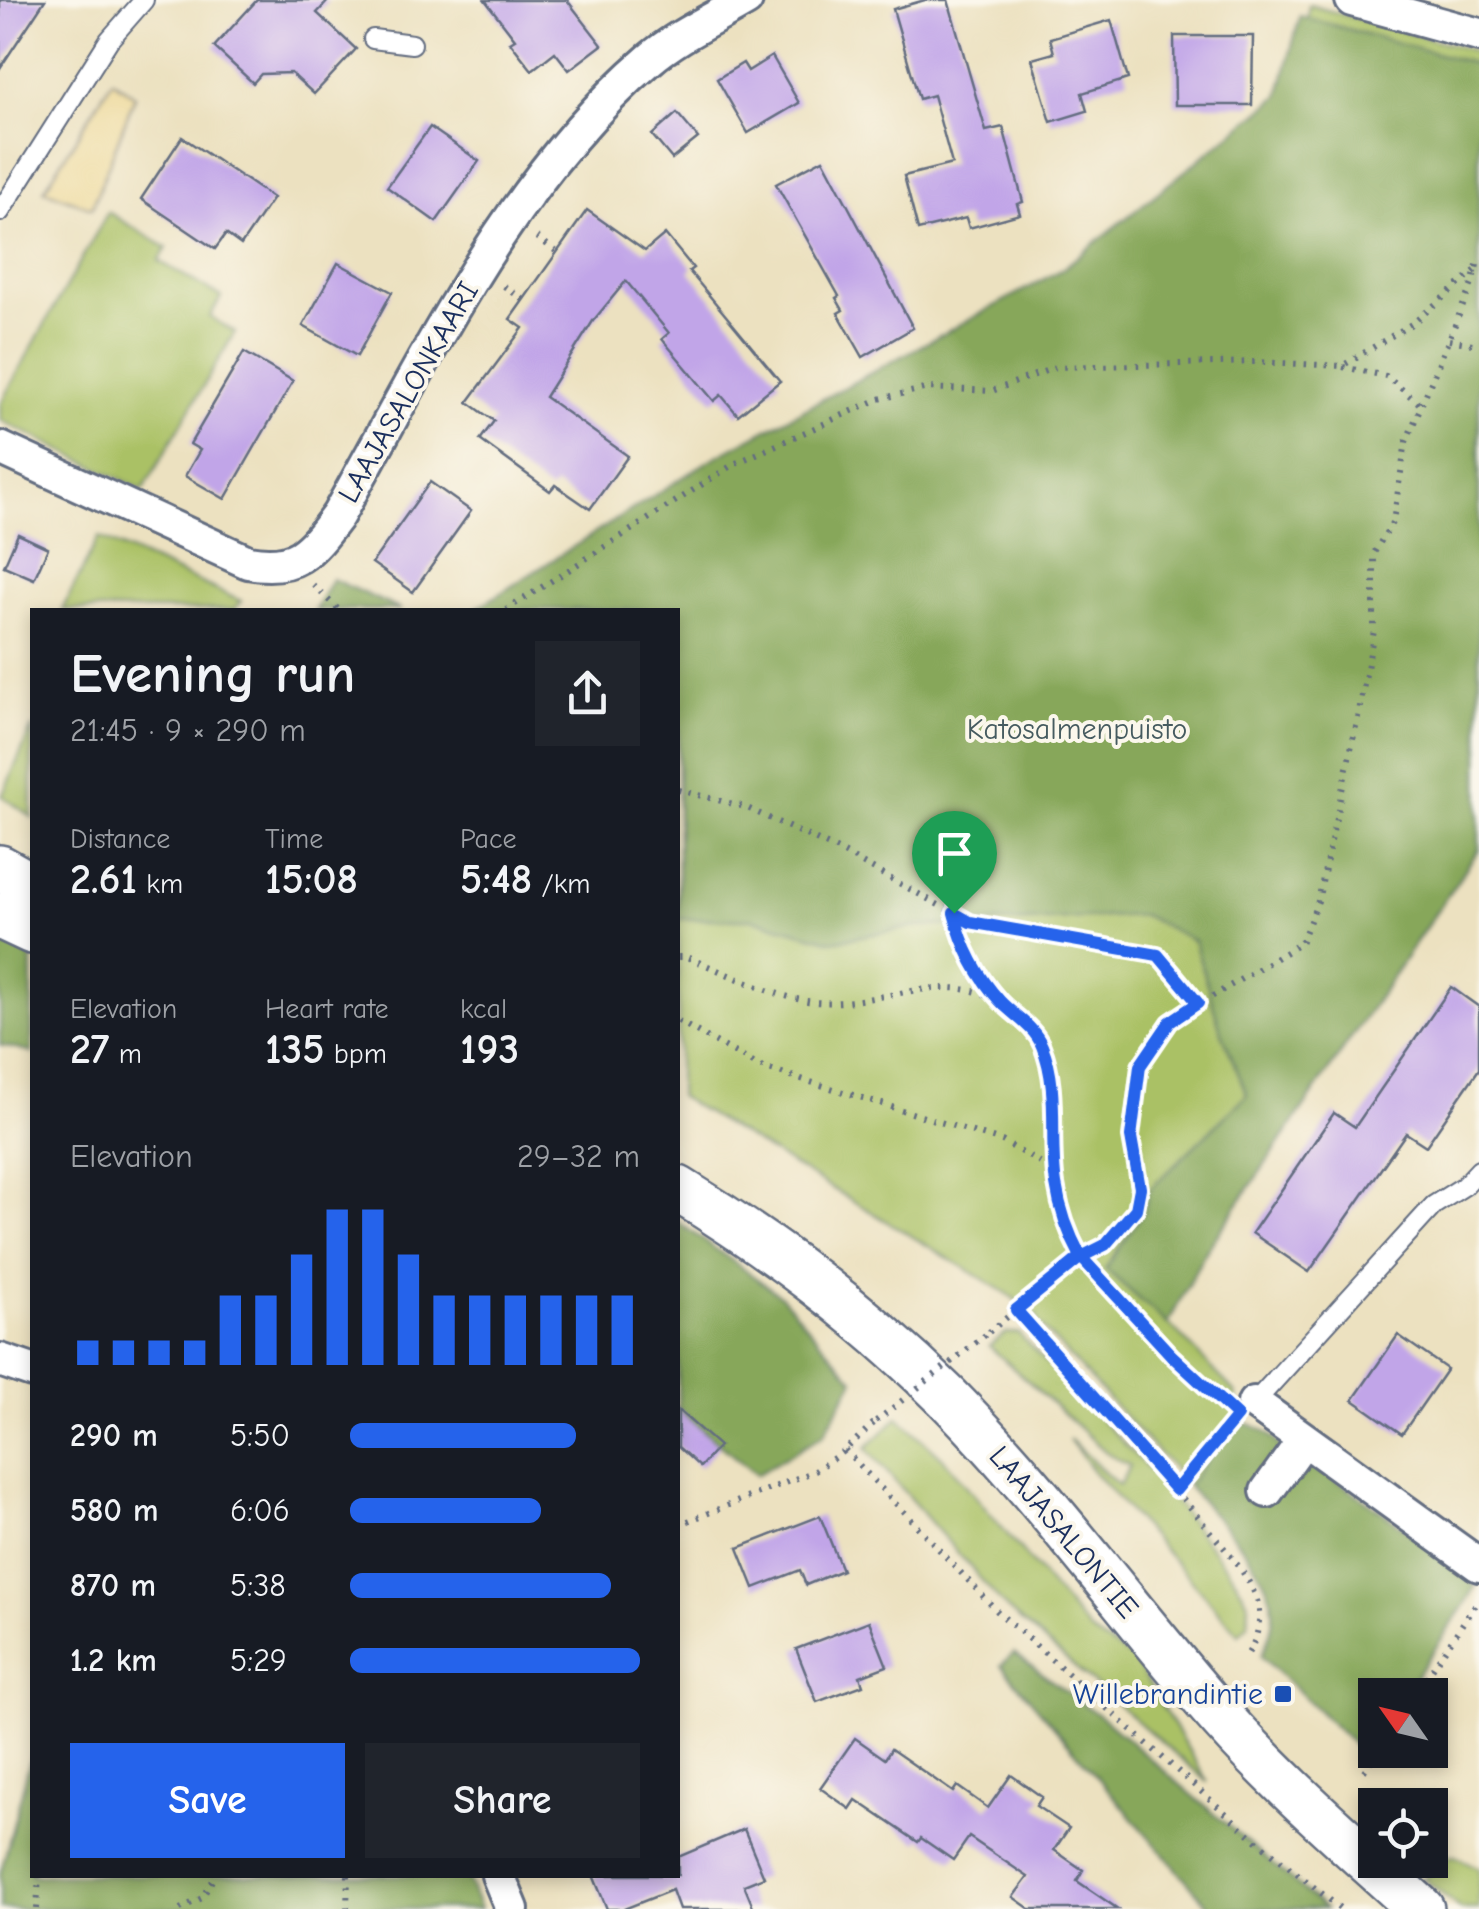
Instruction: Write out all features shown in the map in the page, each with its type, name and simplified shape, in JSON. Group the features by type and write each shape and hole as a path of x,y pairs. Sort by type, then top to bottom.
{"main road":[{"path":"0,868 30,885"},
{"path":"0,916 30,931"},
{"name":"LAAJASALONTIE","path":"680,1190 786,1259 877,1332 947,1398 1010,1465 1252,1752 1332,1831 1420,1909"}],"street":[{"name":"LAAJASALONKAARI","path":"0,448 248,562 272,566 291,563 318,542 338,515 471,281 552,163 614,93 652,58 746,0"},
{"path":"1352,0 1479,35"},
{"path":"0,1360 30,1370"},
{"path":"1246,1409 1303,1441 1479,1565"},
{"path":"1267,1491 1303,1441"},
{"path":"499,1878 512,1909"}],"lane":[{"path":"0,212 109,40 144,0"},
{"path":"373,39 412,44"},
{"path":"1246,1409 1434,1205 1464,1186 1479,1170"}],"path":[{"path":"680,1525 815,1471 1081,1257 1105,1245 1136,1209 1140,1188 1131,1137 1140,1066 1170,1022 1301,943 1318,902 1374,631 1374,553 1393,521 1406,442 1479,257"},
{"path":"1342,366 1414,323 1476,270"},
{"path":"1448,340 1479,345"},
{"path":"509,608 734,464 879,399 928,388 992,391 1056,368 1257,362 1342,366 1386,376 1421,405"},
{"path":"680,790 746,807 840,851 970,922 1158,955 1198,1003"},
{"path":"954,913 962,946 1000,1001"},
{"path":"680,957 806,1000 829,1002 952,986 975,990 1000,1001 1022,1018 1042,1044 1051,1084 1055,1172 1065,1226 1081,1257 1171,1355 1246,1409 1176,1490"},
{"path":"680,1022 760,1066 1002,1141 1055,1172"},
{"path":"1016,1310 1176,1490 1238,1567 1256,1597 1259,1614 1257,1640 1247,1655"},
{"path":"845,1450 998,1612 1256,1840 1342,1909"},
{"path":"1426,1678 1479,1600"},
{"path":"37,1909 39,1878"},
{"path":"180,1909 202,1898 213,1878"},
{"path":"346,1878 347,1908"}],"green space":[{"name":"Katosalmenpuisto","path":"1309,5 1479,52 1479,849 1203,1256 1168,1323 1235,1392 1245,1436 1193,1490 1038,1323 1037,1317 1008,1294 680,1097 680,608 485,608 1065,283 1295,99"},
{"name":"Katosalmenpuisto","path":"1300,16 1479,65 1479,849 1203,1256 1168,1324 1105,1269 1144,1211 1149,1190 1247,1095 1220,1028 1194,941 1143,915 915,927 832,941 753,919 680,919 680,608 477,608 710,460 1061,270 1279,96"},
{"path":"108,212 167,248 159,261 221,297 210,317 235,332 143,490 0,420 0,404"},
{"path":"99,537 241,601 236,608 63,608"},
{"path":"332,579 397,608 316,608"},
{"path":"30,732 30,816 2,796"},
{"path":"0,934 30,945 30,1052 0,1045"},
{"path":"680,1223 781,1296 854,1380 824,1434 756,1475 680,1411"},
{"path":"1006,1333 1018,1333 1155,1476 1236,1580 1249,1604 1248,1624 1239,1634 1069,1439 1119,1485 1130,1466 1106,1452 989,1346"},
{"path":"898,1417 943,1458 1090,1632 1134,1660 1208,1782 1006,1608 866,1448"},
{"path":"1237,1422 1258,1427 1274,1439 1297,1474 1310,1468 1328,1474 1463,1569 1475,1586 1415,1678 1358,1678 1358,1747 1261,1656 1273,1610 1262,1577 1239,1543 1187,1486"},
{"path":"1014,1653 1105,1720 1325,1909 1211,1909 1001,1665"},
{"path":"30,1761 30,1878 467,1878 480,1909 0,1909 0,1875"},
{"path":"1455,1856 1479,1868 1479,1909 1460,1909 1424,1879 1448,1878 1448,1857"}],"sand":[{"path":"112,80 135,96 92,208 44,190"}],"building":[{"path":"0,0 45,0 0,68"},
{"path":"257,0 329,0 317,13 356,49 314,94 291,73 261,74 253,83 214,47"},
{"path":"485,0 567,0 602,45 569,70 555,52 532,70 510,42 515,39"},
{"path":"925,0 948,0 986,131 1003,127 1023,202 1017,204 1020,214 969,228 966,218 918,230 904,176 952,164 933,95 919,99 893,9"},
{"path":"1111,20 1128,79 1082,93 1087,111 1051,122 1032,59 1054,53 1050,38"},
{"path":"1174,36 1253,36 1252,105 1175,105"},
{"path":"772,56 799,103 748,133 717,79 743,63 748,71"},
{"path":"677,113 698,138 672,159 652,135"},
{"path":"430,127 479,161 436,222 387,187"},
{"path":"182,137 273,198 241,245 226,234 215,249 141,199"},
{"path":"823,159 913,328 863,357 838,313 843,310 836,298 839,296 776,184"},
{"path":"587,210 645,251 665,234 693,268 689,271 780,381 738,415 721,395 714,401 662,339 669,333 626,281 593,321 545,397 628,456 590,509 555,485 550,491 480,440 494,421 468,402 523,328 510,319"},
{"path":"338,263 392,292 357,356 303,326"},
{"path":"244,352 293,381 225,499 185,476 200,450 190,444"},
{"path":"430,482 471,511 413,592 372,563"},
{"path":"18,534 48,548 34,579 4,566"},
{"path":"1451,987 1479,1007 1479,1069 1426,1146 1406,1133 1309,1272 1252,1233 1334,1113 1355,1127"},
{"path":"1398,1335 1447,1369 1402,1434 1353,1400"},
{"path":"680,1412 719,1446 700,1467 680,1449"},
{"path":"820,1516 842,1570 806,1585 800,1570 754,1588 738,1548"},
{"path":"869,1621 887,1666 860,1676 863,1685 817,1702 796,1649"},
{"path":"855,1738 885,1759 891,1749 953,1792 957,1786 988,1808 1011,1775 1042,1797 1036,1806 1069,1828 1054,1850 1083,1870 1077,1881 1118,1909 1030,1909 1013,1897 1028,1877 969,1837 953,1860 921,1838 918,1842 856,1800 850,1809 820,1788"},
{"path":"744,1829 764,1877 744,1885 754,1909 679,1909 672,1890 624,1909 607,1909 594,1878 680,1878 680,1856"}],"place":[{"name":"Willebrandintie","path":"1283,1694"}],"route":[{"path":"954,913 962,946 1000,1001 1022,1018 1042,1044 1051,1084 1055,1181 1065,1226 1081,1257 1016,1310 1176,1490 1237,1416 1171,1355 1081,1257 1105,1245 1132,1218 1140,1188 1131,1137 1140,1066 1170,1022 1198,1003 1158,955 970,922 954,913"}]}
